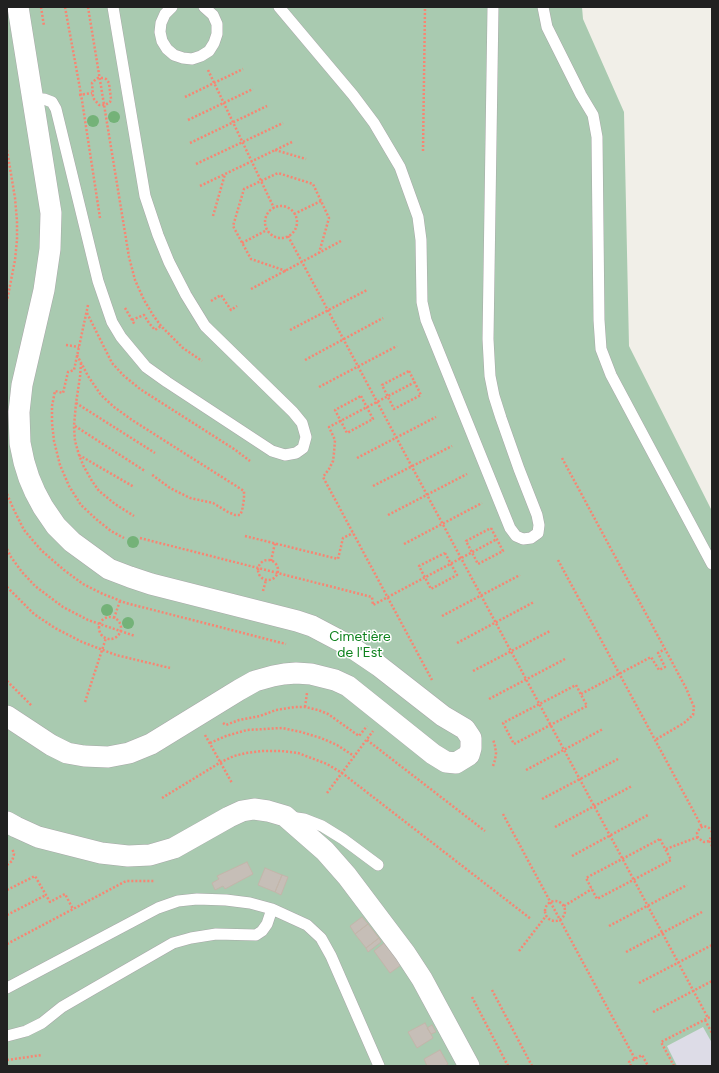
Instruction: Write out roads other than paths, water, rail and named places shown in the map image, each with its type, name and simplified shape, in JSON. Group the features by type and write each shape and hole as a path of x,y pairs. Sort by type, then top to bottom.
{"street":[{"path":"7,716 51,745 67,753 84,756 108,757 129,753 151,744 255,681 273,676 296,673 312,674 324,676 348,686 378,718 446,762 456,763 469,755 471,748 471,738 465,729 443,716 379,666 348,645 312,626 297,621 151,584 130,578 109,569 72,542 56,526 43,507 28,478 20,443 19,412 22,385 44,290 50,249 51,213 18,7"},
{"path":"7,822 38,837 101,853 128,856 150,854 174,848 242,811 254,809 268,810 285,816 325,851 347,876 405,953 422,979 469,1066"}],"lane":[{"path":"33,100 44,99 52,102 56,109 98,281 107,310 121,337 146,367 272,451 285,455 296,453 303,448 306,437 302,423 294,412 205,326 186,295 169,262 145,196 113,7"},
{"path":"172,7 165,14 161,23 160,32 162,41 167,49 174,55 192,59 209,51 217,34 217,24 213,15 204,7"},
{"path":"279,7 353,94 374,123 400,167 418,217 421,240 422,302 426,320 510,528 516,536 523,539 531,538 538,533 539,525 537,515 501,418 490,376 488,339 493,7"},
{"path":"543,7 547,27 581,95 593,115 597,137 599,320 601,349 611,375 712,564"},
{"path":"285,816 304,819 322,826 343,839 378,865"},
{"path":"7,988 158,908 178,901 198,899 250,903 272,910 307,925 321,938 331,956 379,1066"},
{"path":"7,1036 26,1031 42,1023 62,1008 93,989 173,943 191,938 216,934 256,935 262,931 267,924 272,910"}],"park label":[{"name":"Cimetière de l'Est","path":"360,646"}]}
